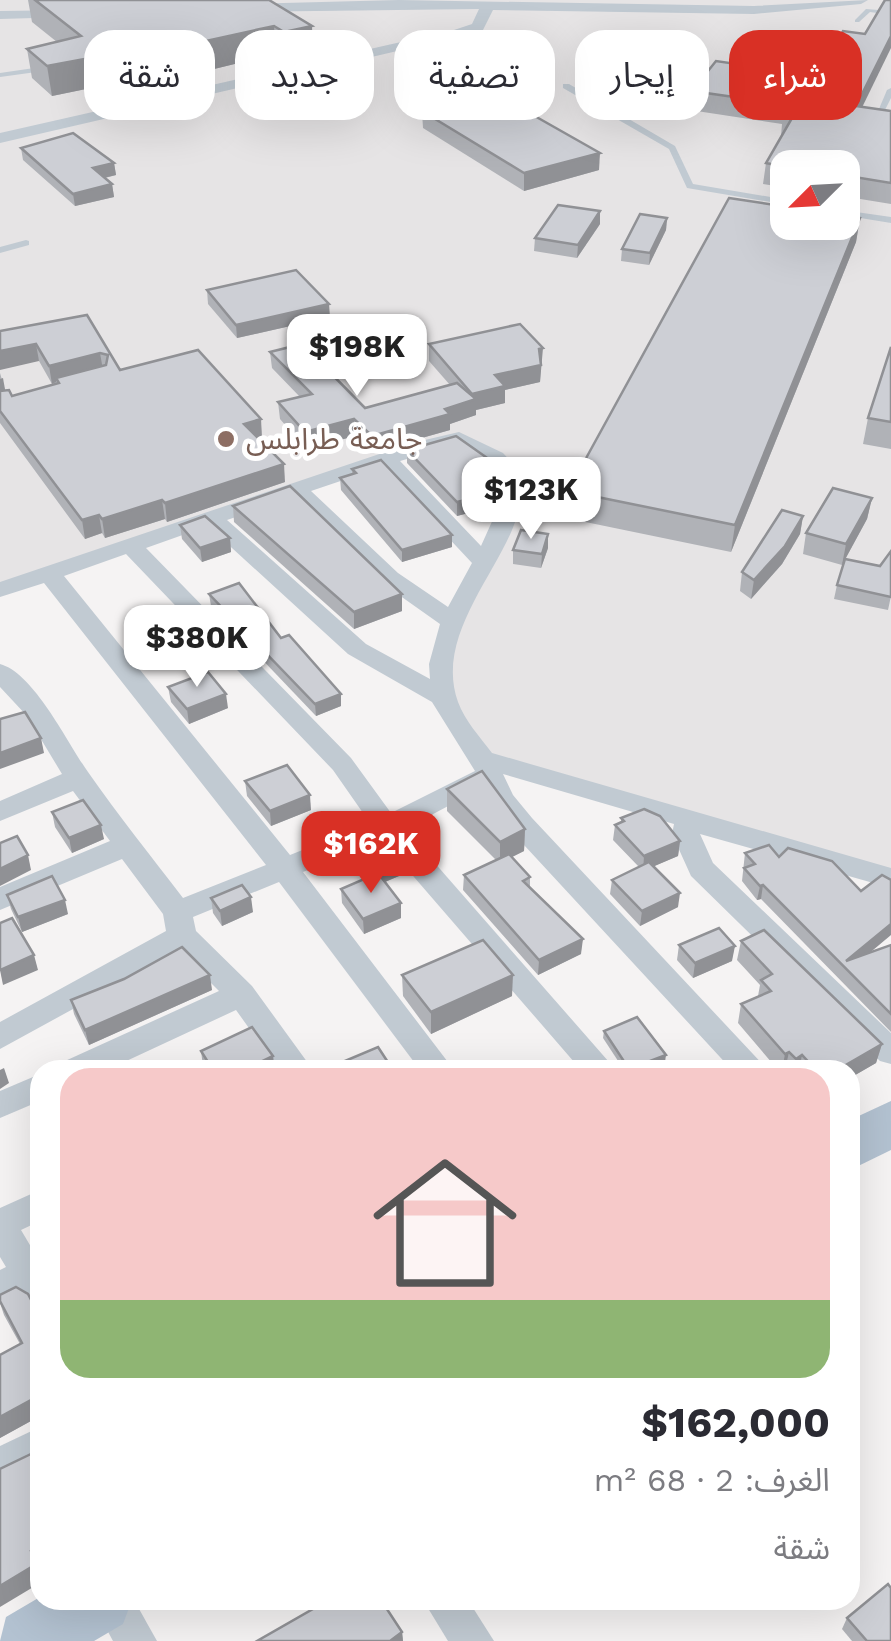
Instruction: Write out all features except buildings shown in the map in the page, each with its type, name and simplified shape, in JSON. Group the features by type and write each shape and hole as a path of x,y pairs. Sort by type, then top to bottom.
{"main road":[{"path":"860,1141 891,1123"},
{"path":"30,1641 82,1610"}],"street":[{"path":"225,5 282,0"},
{"path":"516,0 739,5 862,0"},
{"path":"225,5 723,10 805,3"},
{"path":"0,138 457,33 478,26 488,5"},
{"path":"0,12 91,6"},
{"path":"0,12 76,13"},
{"path":"0,590 418,447 459,438 508,469 515,478 514,502 451,620 442,659 443,697"},
{"path":"387,460 484,562"},
{"path":"297,490 390,578 451,620"},
{"path":"212,518 357,649 443,697 522,825 743,1060"},
{"path":"131,546 342,764 386,827 591,1060"},
{"path":"49,573 284,868 430,1060"},
{"path":"0,672 27,714 128,844 180,924 290,1060"},
{"path":"0,1037 180,924 284,868 386,827 485,766 689,819 891,878"},
{"path":"0,812 78,778"},
{"path":"689,819 686,834 701,869 891,1052"},
{"path":"0,899 128,844"},
{"path":"98,1060 240,994"},
{"path":"0,1105 30,1092"},
{"path":"23,1285 0,1225 30,1210"},
{"path":"0,1467 30,1450"},
{"path":"117,1610 136,1641"},
{"path":"450,1610 473,1641"}],"lane":[{"path":"856,21 868,10 891,12"},
{"path":"0,75 30,73 60,64"},
{"path":"566,86 672,148 690,186 770,199"},
{"path":"880,114 891,90"},
{"path":"860,215 891,220"},
{"path":"0,250 26,243"}],"shaded area":[{"name":"جامعة طرابلس","path":"0,0 891,0 891,878 483,759 465,734 442,659 515,478 459,438 0,590"}],"place":[{"name":"جامعة طرابلس","path":"226,439"}]}
